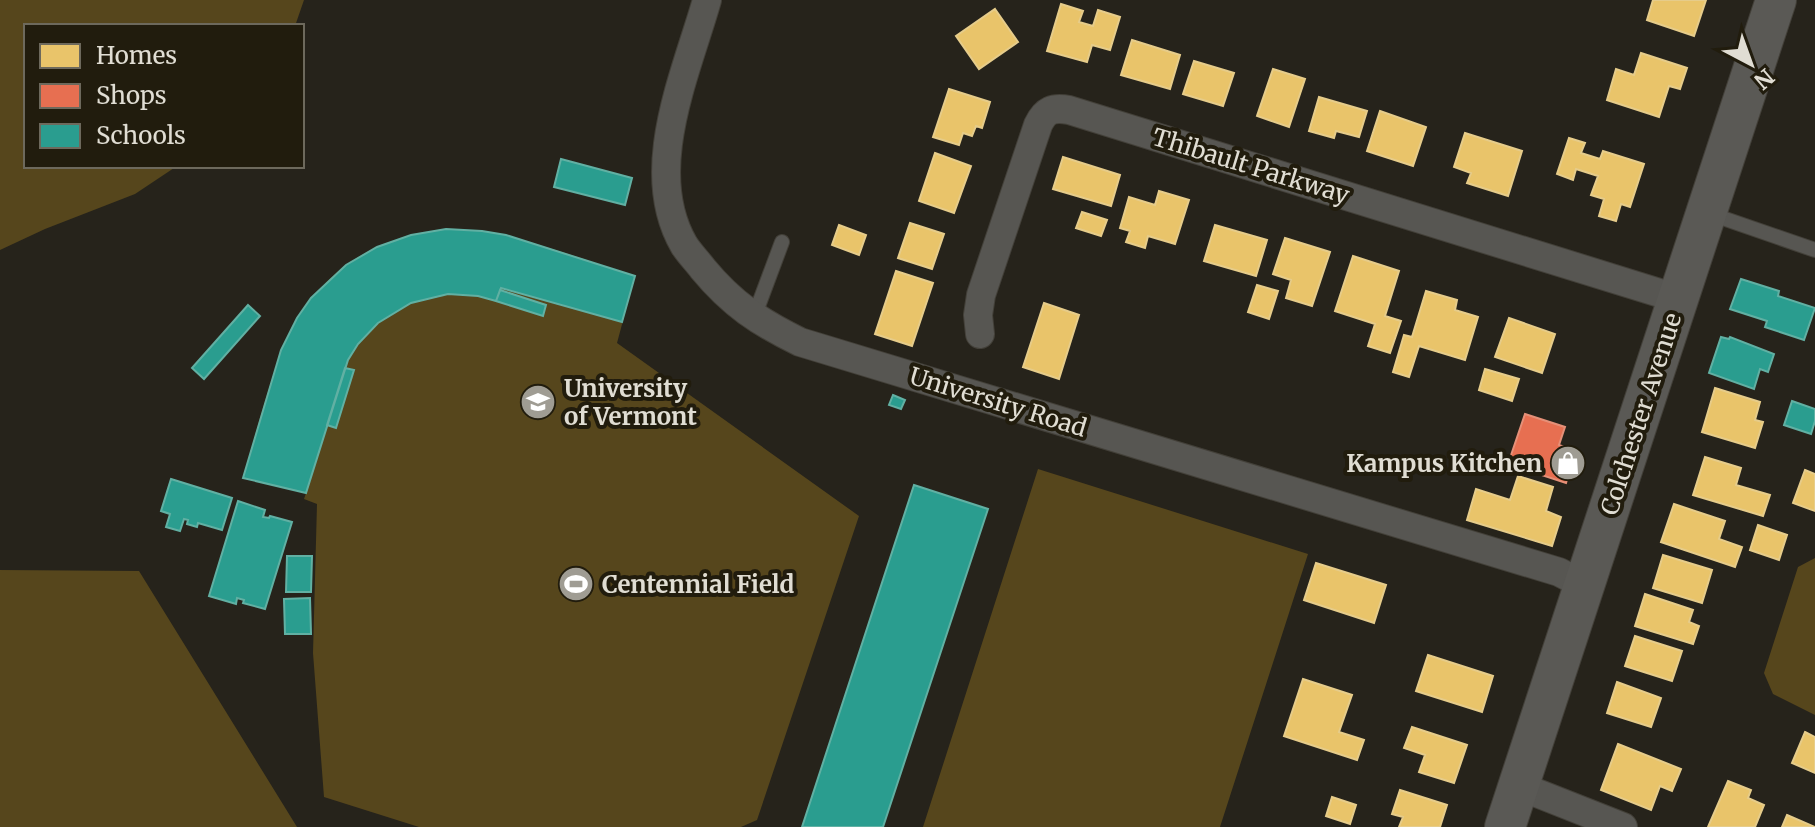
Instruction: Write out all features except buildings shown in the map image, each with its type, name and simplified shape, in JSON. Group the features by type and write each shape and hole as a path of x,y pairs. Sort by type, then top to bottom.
{"main road":[{"name":"Colchester Avenue","path":"1505,827 1776,0"}],"street":[{"name":"University Road","path":"707,0 669,131 665,186 672,216 684,245 724,295 754,317 800,342 1559,572 1584,585"},
{"name":"Thibault Parkway","path":"980,334 978,315 981,295 1038,125 1043,114 1055,108 1679,299"},
{"path":"1519,786 1623,827"}],"lane":[{"path":"1708,213 1815,250"},
{"path":"754,317 782,242"}],"shaded area":[{"path":"0,0 304,0 296,24 24,24 24,168 174,168 135,194 0,250"},
{"name":"Centennial Field","path":"446,229 518,239 635,276 617,343 859,516 757,820 741,827 419,827 324,797 313,653 317,504 304,499 306,493 243,478 283,350 301,314 325,284 356,259 395,240"},
{"path":"1038,469 1308,554 1220,827 923,827"},
{"path":"1815,558 1815,715 1773,694 1764,673 1798,567"},
{"path":"0,570 139,571 297,827 0,827"}],"place":[{"name":"University of Vermont","path":"538,402"},
{"name":"Kampus Kitchen","path":"1568,463"},
{"name":"Centennial Field","path":"576,584"}]}
